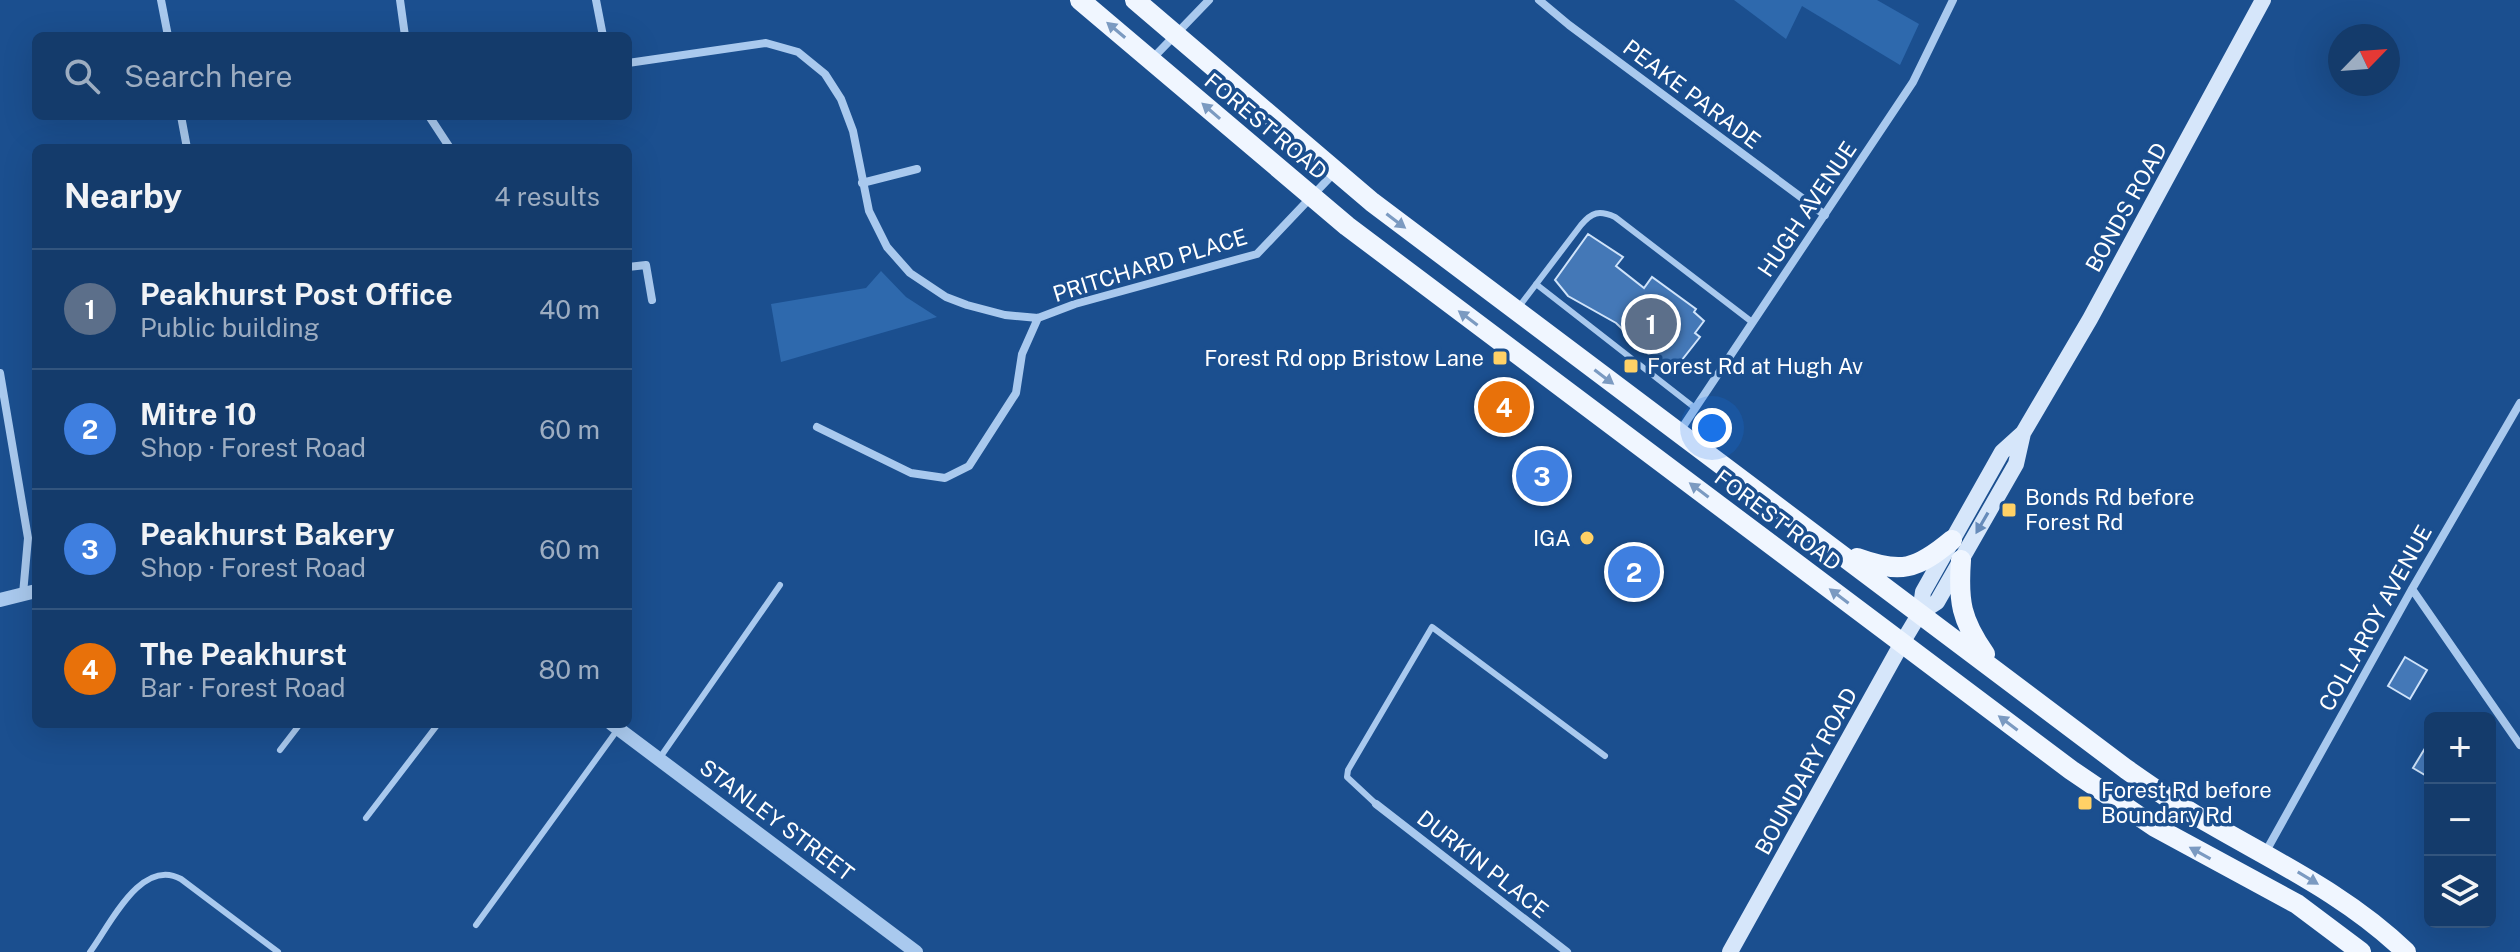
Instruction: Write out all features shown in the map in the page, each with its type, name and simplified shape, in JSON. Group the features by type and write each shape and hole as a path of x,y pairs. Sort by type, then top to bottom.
{"main road":[{"name":"FOREST ROAD","path":"1080,0 1312,197 1399,266 2099,791 2155,827 2297,904 2361,952"},
{"name":"FOREST ROAD","path":"1135,0 1335,172 1834,550 2153,787 2209,823 2326,888 2379,927 2406,952"},
{"name":"BONDS ROAD","path":"1920,613 1937,602 2016,464 2023,433 2105,292 2263,0"},
{"name":"BONDS ROAD","path":"1920,613 1923,592 2002,452 2023,433"},
{"path":"1834,550 1897,569 1924,561 1952,540"},
{"path":"1961,560 1959,587 1964,618 1973,637 1997,671"},
{"name":"BOUNDARY ROAD","path":"1730,952 1920,613"}],"street":[{"path":"161,0 167,32"},
{"path":"400,0 404,32"},
{"path":"596,0 602,32"},
{"path":"1152,60 1209,0"},
{"name":"PEAKE PARADE","path":"1539,0 1825,215"},
{"name":"HUGH AVENUE","path":"1679,433 1913,82 1953,0"},
{"name":"PRITCHARD PLACE","path":"632,62 766,43 798,52 835,87 853,131 862,183 879,236 910,273 946,297 1005,315 1038,318 1075,304 1257,254 1335,172"},
{"path":"182,120 186,144"},
{"path":"432,120 447,144"},
{"path":"862,183 917,169"},
{"path":"632,267 646,265 652,300"},
{"name":"PRITCHARD PLACE","path":"817,427 911,473 945,478 969,466 1016,393 1022,354 1038,318"},
{"path":"0,373 28,538 30,593 0,600"},
{"name":"COLLAROY AVENUE","path":"2265,853 2520,403"},
{"path":"2412,589 2520,745"},
{"name":"STANLEY STREET","path":"618,728 916,952"},
{"name":"DURKIN PLACE","path":"1376,804 1567,952"}],"lane":[{"path":"1517,310 1581,225 1593,213 1600,212 1615,217 1752,322"},
{"path":"1536,284 1695,408"},
{"path":"659,759 780,585"},
{"path":"1376,804 1347,777 1348,770 1432,627 1605,756"},
{"path":"280,750 297,728"},
{"path":"366,818 435,728"},
{"path":"476,925 614,728"},
{"path":"90,952 139,884 162,873 181,879 278,952"}],"shaded area":[{"path":"1734,0 1877,0 1919,24 1900,65 1802,6 1786,39"},
{"path":"881,271 906,297 937,317 781,362 771,304 866,288"}],"building":[{"path":"1588,234 1623,257 1616,266 1644,288 1652,277 1696,309 1694,312 1704,321 1695,333 1700,337 1674,370 1658,363 1616,323 1568,296 1555,280"},
{"path":"2405,657 2427,670 2410,699 2388,686"},
{"path":"2424,750 2424,774 2413,768"}],"place":[{"name":"Peakhurst Post Office","path":"1651,324"},
{"name":"Forest Rd opp Bristow Lane","path":"1500,358"},
{"name":"Forest Rd at Hugh Av","path":"1631,366"},
{"name":"The Peakhurst","path":"1504,407"},
{"name":"Peakhurst Bakery","path":"1542,476"},
{"name":"Bonds Rd before Forest Rd","path":"2009,510"},
{"name":"IGA","path":"1587,538"},
{"name":"Mitre 10","path":"1634,572"},
{"name":"Forest Rd before Boundary Rd","path":"2085,803"}]}
